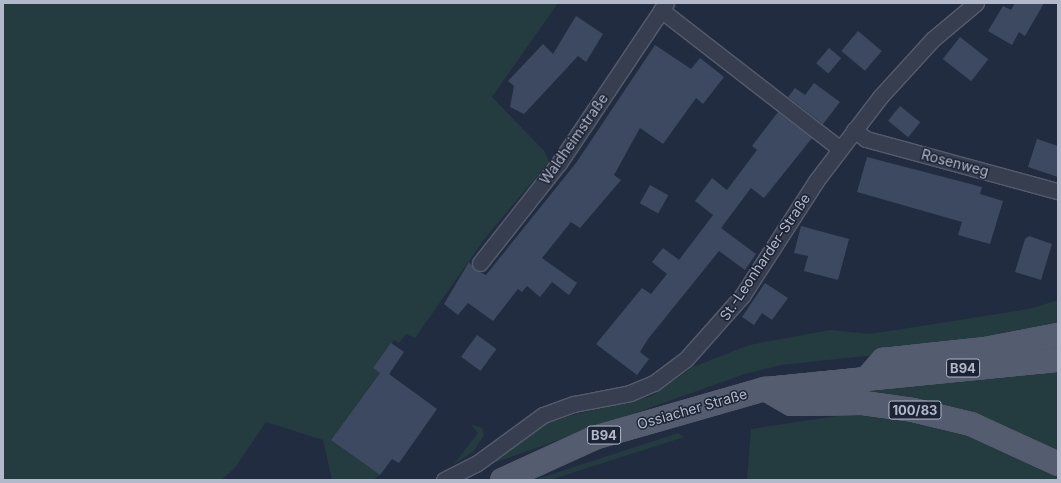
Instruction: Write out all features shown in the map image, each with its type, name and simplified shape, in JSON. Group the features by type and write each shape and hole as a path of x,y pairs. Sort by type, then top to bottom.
{"main road":[{"path":"868,377 883,360 985,349 1058,335"},
{"name":"B94","path":"868,377 1058,360"},
{"name":"Ossiacher Straße","path":"502,480 594,438 766,389 868,377"},
{"name":"100/83","path":"766,389 791,404 863,403 913,410 971,424 1058,464"}],"street":[{"name":"St.-Leonharder-Straße","path":"444,480 476,464 543,415 574,404 630,393 654,383 686,359 742,296 839,148 933,39 976,3"},
{"name":"Waldheimstraße","path":"480,263 559,163 663,6 839,148"},
{"name":"Rosenweg","path":"854,130 866,139 1058,191"}],"green space":[{"path":"3,3 558,3 492,97 545,152 549,162 486,237 415,338 406,334 399,343 394,340 374,368 380,373 331,440 380,475 373,480 332,480 323,440 266,422 235,468 221,480 3,480"},
{"path":"1058,300 1058,329 969,345 781,365 745,374 491,464 533,429 552,420 652,396 693,367 749,345 830,330 870,334 1029,309"},
{"path":"1058,370 1058,455 859,392 862,388"},
{"path":"893,414 943,423 1058,472 1058,480 747,480 751,429 837,416"},
{"path":"471,424 482,428 484,435 474,451 454,464 478,433"},
{"path":"678,433 684,437 550,480 534,480"}],"building":[{"path":"1015,3 1044,3 1025,36 1019,32 1012,45 988,31 1003,6 1011,10"},
{"path":"576,16 603,34 586,62 578,56 524,114 510,107 514,86 508,81 543,44 553,54"},
{"path":"858,31 882,51 865,71 841,51"},
{"path":"960,37 988,59 971,81 943,59"},
{"path":"655,45 691,69 700,58 724,77 703,104 696,98 663,144 640,128 614,175 621,180 580,228 571,222 542,258 577,283 569,295 552,282 540,297 527,286 522,292 518,289 493,321 468,303 458,315 444,304 469,262 475,270 486,275 576,163"},
{"path":"829,48 841,58 828,74 816,63"},
{"path":"814,83 840,102 823,124 788,97 795,88 805,95"},
{"path":"900,106 920,122 908,137 888,121"},
{"path":"778,112 812,138 764,198 751,188 721,228 756,254 745,270 719,251 648,339 640,352 649,359 637,375 596,344 642,288 651,294 667,274 652,262 663,248 679,260 713,215 695,201 712,178 727,190 757,150 752,146"},
{"path":"1037,139 1058,146 1058,177 1028,167"},
{"path":"867,157 982,187 980,194 1003,201 990,244 958,235 962,222 857,192"},
{"path":"650,185 668,195 658,214 640,203"},
{"path":"801,226 849,239 838,280 804,271 808,256 794,253"},
{"path":"1029,236 1052,244 1041,280 1015,272 1025,239"},
{"path":"765,283 788,298 772,320 762,313 754,325 742,317"},
{"path":"477,335 496,349 481,371 461,357"},
{"path":"391,343 404,352 389,374 437,409 399,463 392,459 380,475 331,440 380,373 373,368"}]}
